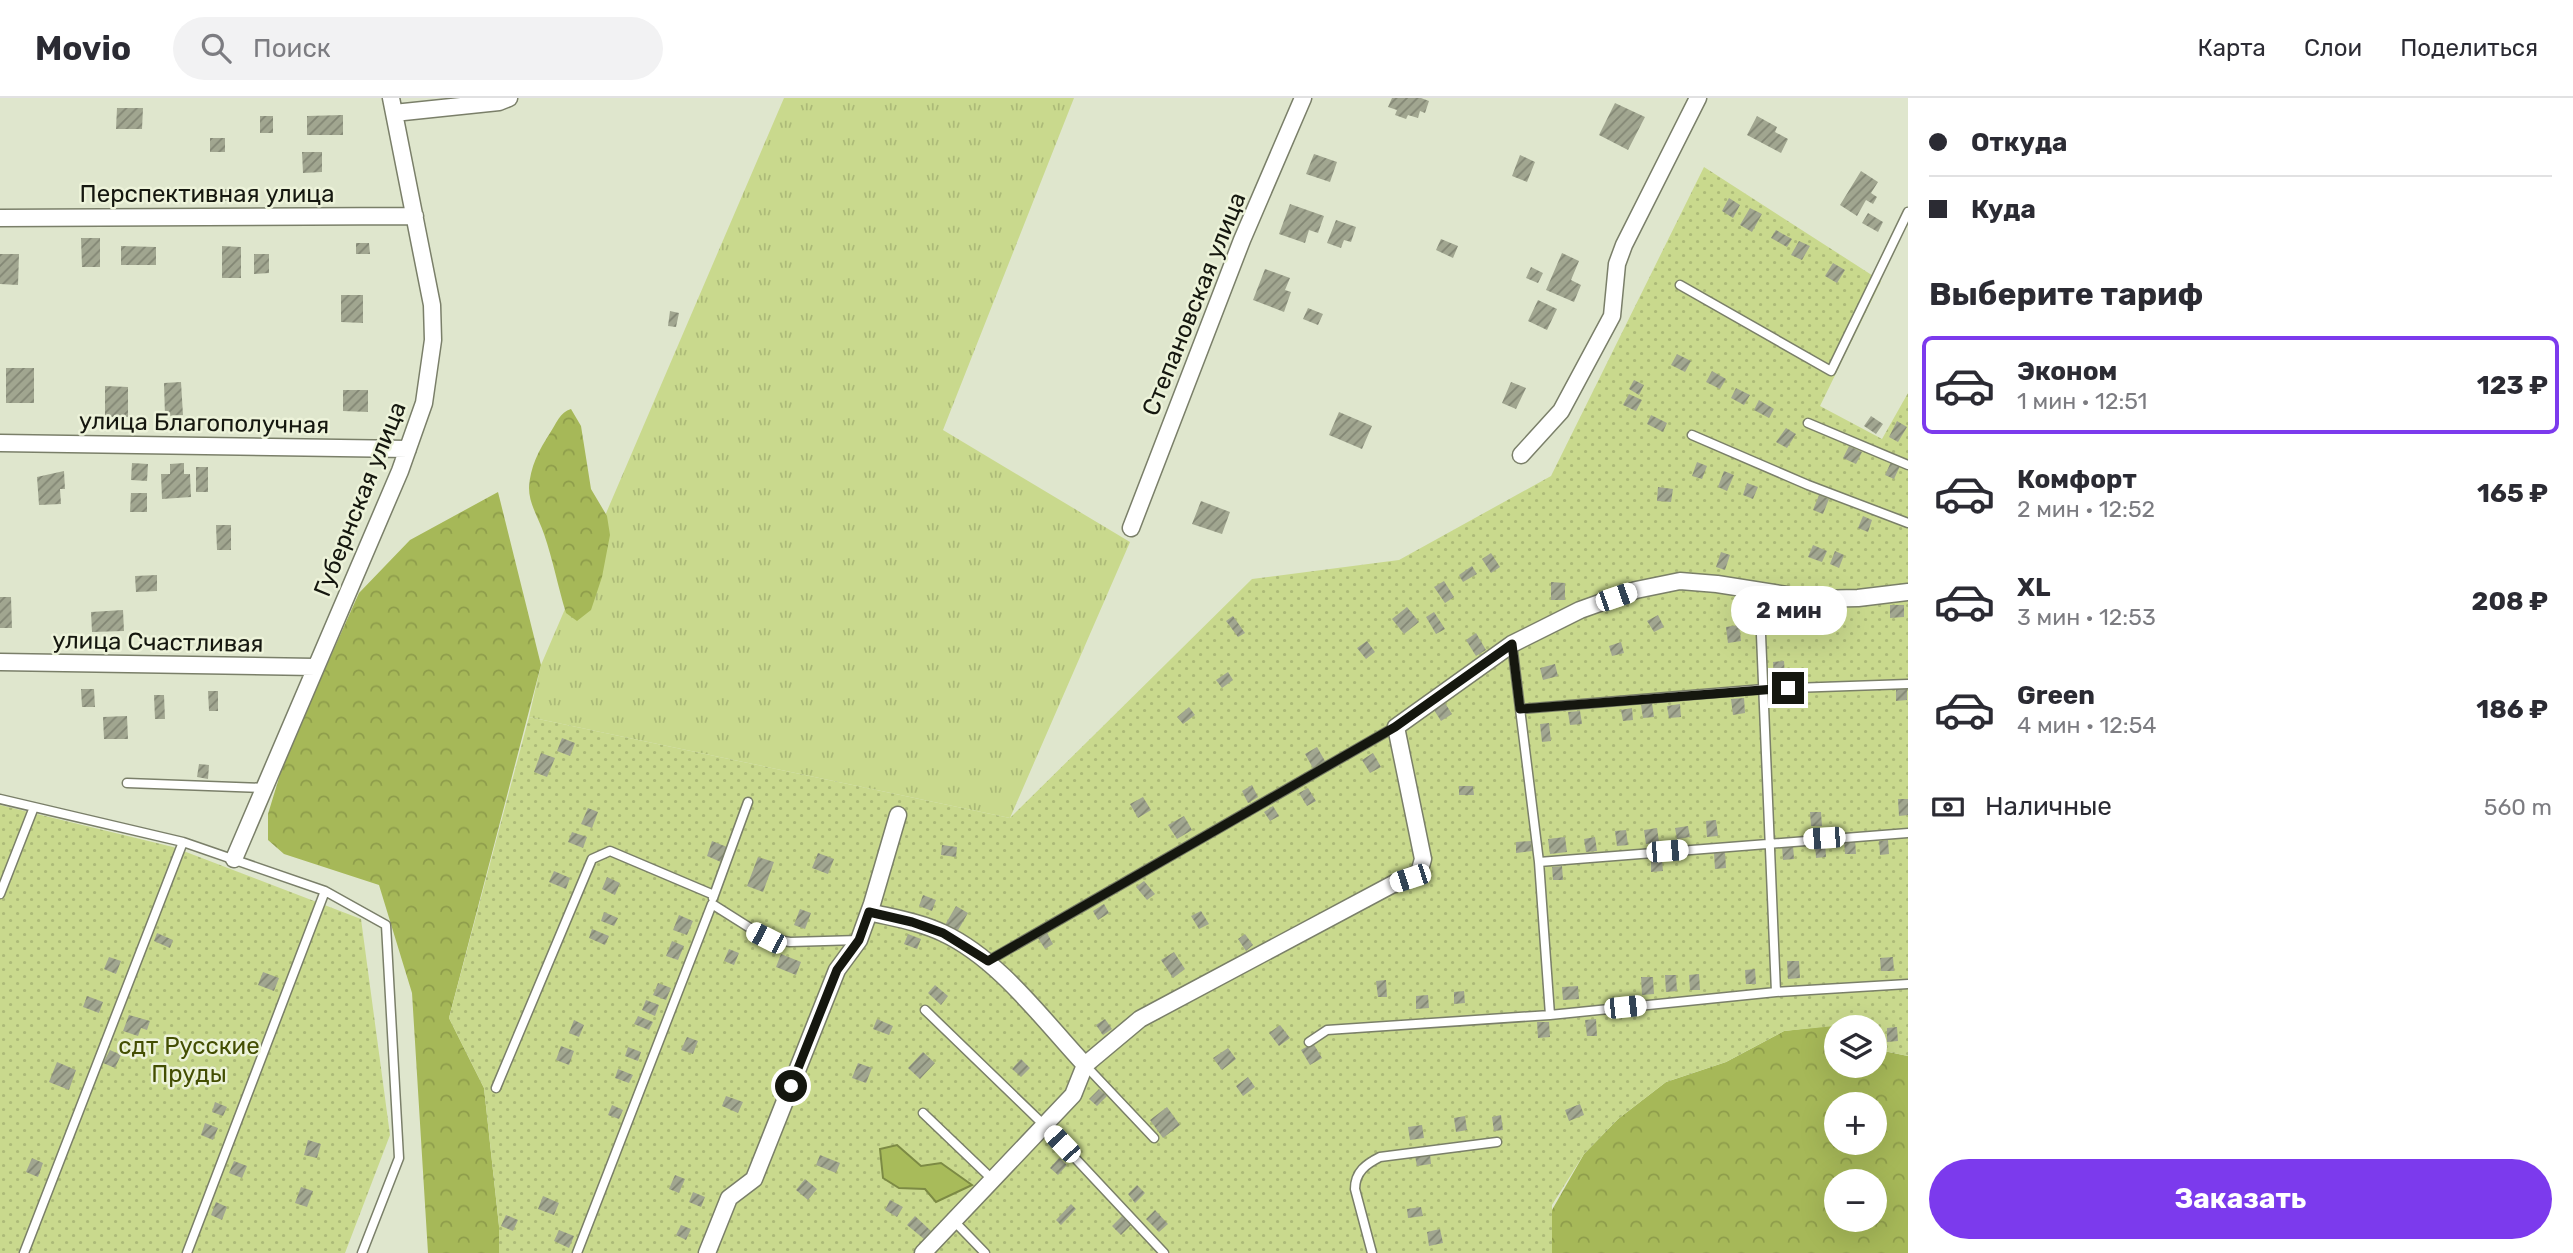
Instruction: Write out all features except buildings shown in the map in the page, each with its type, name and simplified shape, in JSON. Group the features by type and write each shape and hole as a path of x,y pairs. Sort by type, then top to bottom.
{"street":[{"path":"393,106 499,102 509,98"},
{"name":"Степановская улица","path":"1130,528 1242,240 1303,98"},
{"path":"1521,455 1562,411 1612,316 1617,264 1624,245 1698,98"},
{"name":"Губернская улица","path":"234,859 408,449 424,402 433,341 432,305 393,106"},
{"name":"Перспективная улица","path":"0,218 415,216"},
{"name":"улица Благополучная","path":"0,443 408,449"},
{"path":"923,1253 1073,1095 1084,1065 1140,1019 1395,883 1419,873 1423,859 1395,727 1512,644 1580,610 1636,590 1680,581 1812,598 1858,598 1908,592"},
{"name":"улица Счастливая","path":"0,662 315,667"},
{"path":"707,1253 729,1198 754,1179 837,970 859,940 898,815"},
{"path":"869,912 912,922 943,933 988,961 1084,1065"}],"lane":[{"path":"1680,285 1831,372 1908,212"},
{"path":"1808,423 1908,465"},
{"path":"1692,435 1808,485 1908,523"},
{"path":"1764,591 1760,611 1776,992"},
{"path":"1512,644 1539,862 1550,1015"},
{"path":"1520,709 1764,689 1908,684"},
{"path":"988,961 1395,727"},
{"path":"128,783 266,788"},
{"path":"0,799 183,842 325,891 386,925 399,1158 362,1253"},
{"path":"577,1253 748,802"},
{"path":"0,894 34,807"},
{"path":"1539,862 1908,832"},
{"path":"24,1253 183,842"},
{"path":"496,1088 592,859 610,851 713,900 766,938 790,942 859,940"},
{"path":"187,1253 325,891"},
{"path":"1309,1042 1327,1030 1550,1015 1776,992 1908,984"},
{"path":"925,1010 1045,1126 1164,1253"},
{"path":"1084,1065 1154,1138"},
{"path":"923,1113 992,1180"},
{"path":"1372,1253 1354,1189 1359,1172 1368,1163 1380,1157 1497,1142"},
{"path":"953,1220 985,1253"}],"green space":[{"path":"784,98 1074,98 943,430 1130,542 1010,818 529,717 541,665"},
{"path":"1704,167 1881,281 1820,406 1882,439 1908,393 1908,1056 1887,1052 1887,1015 1824,1015 1824,1027 1784,1031 1726,1062 1666,1082 1618,1119 1584,1154 1552,1205 1552,1253 499,1253 499,1226 484,1088 449,1018 529,717 1010,818 1252,579 1399,560 1551,476"},
{"path":"571,409 581,426 591,489 607,516 610,535 602,577 591,610 577,621 566,613 529,488 533,466 542,446 561,416"},
{"path":"498,492 541,665 449,1018 484,1088 499,1226 499,1253 428,1253 412,993 379,885 284,854 268,840 268,814 285,758 359,593 410,540"},
{"name":"сдт Русские Пруды","path":"0,805 173,847 361,919 390,1135 345,1253 0,1253"},
{"path":"1824,1026 1824,1078 1887,1078 1887,1052 1908,1056 1908,1253 1552,1253 1552,1210 1584,1154 1618,1119 1666,1082 1726,1062 1784,1031"}],"shaded area":[{"path":"897,1145 921,1166 941,1163 972,1185 936,1202 925,1189 899,1188 883,1178 880,1149"}],"route":[{"path":"791,1086 837,970 859,940 869,912 912,922 943,933 988,961 1395,727 1512,644 1520,709 1788,688"}]}
